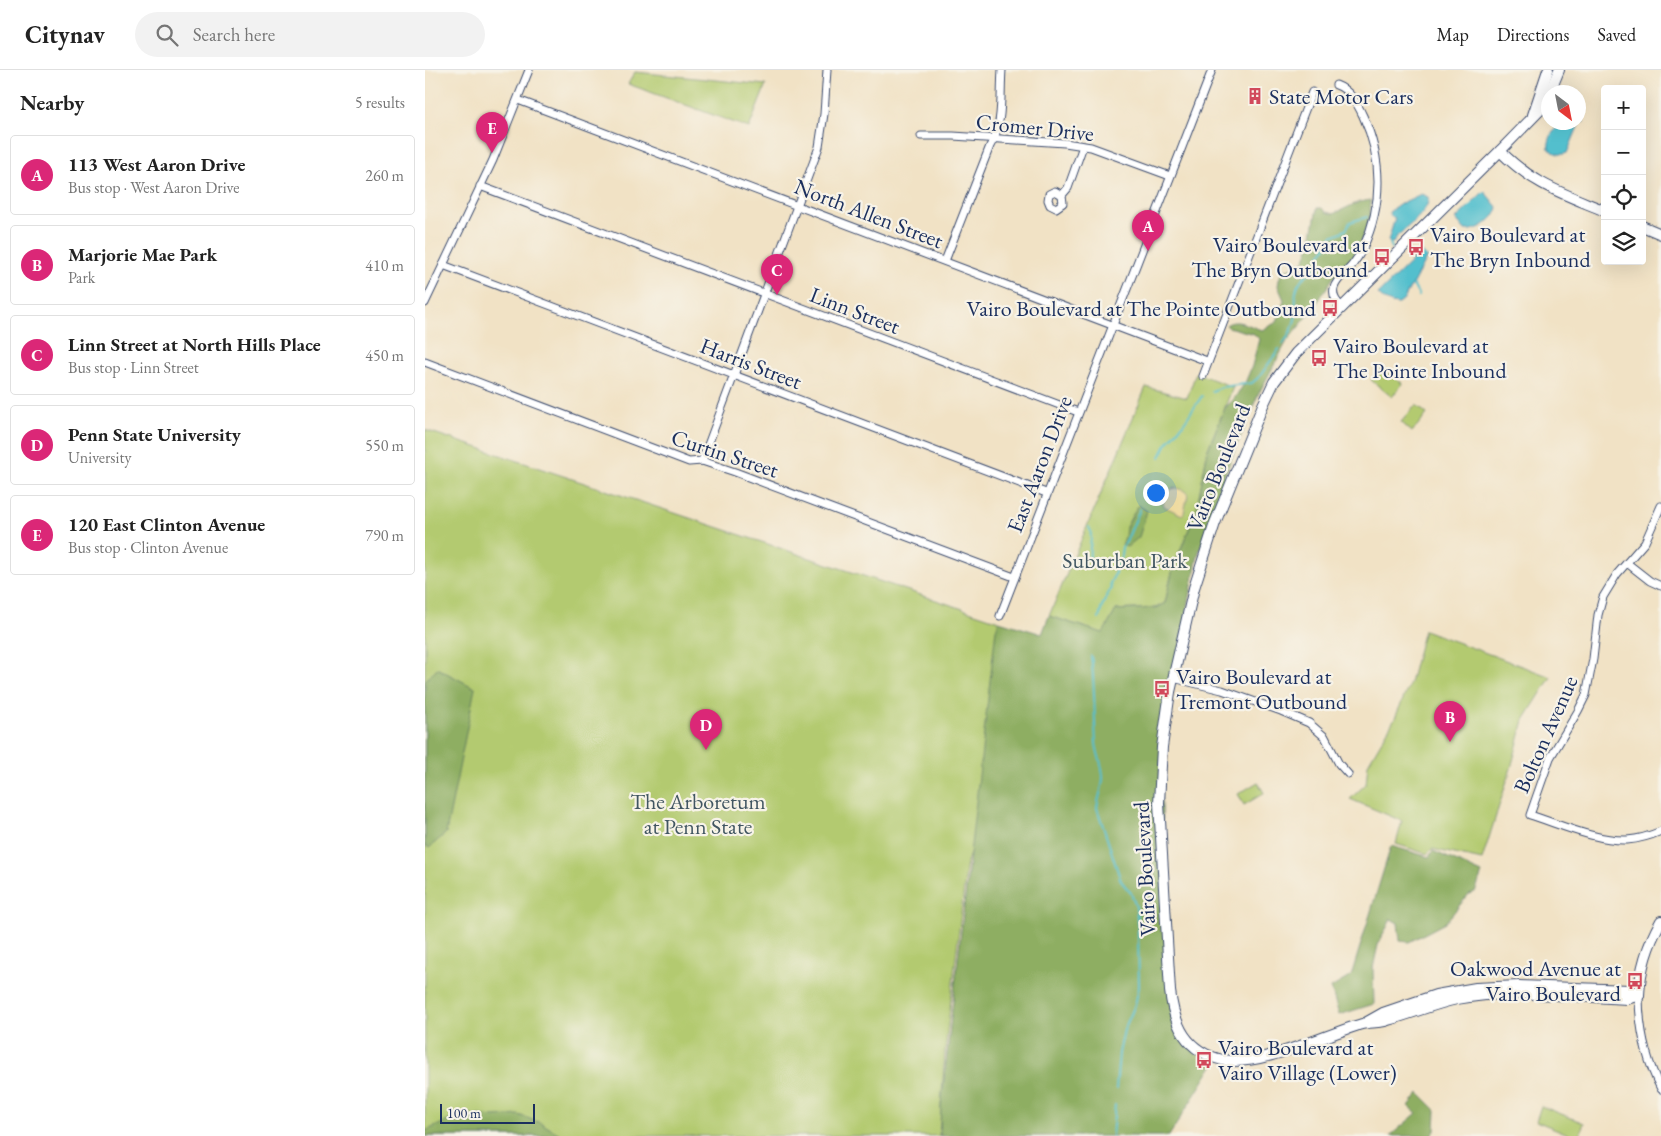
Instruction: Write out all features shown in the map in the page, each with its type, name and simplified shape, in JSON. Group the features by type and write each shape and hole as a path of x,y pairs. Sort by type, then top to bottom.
{"street":[{"path":"425,303 480,186 518,100 529,70"},
{"path":"702,461 822,134 827,70"},
{"path":"945,261 999,126 1002,70"},
{"name":"East Aaron Drive","path":"1000,616 1046,493 1212,70"},
{"name":"Vairo Boulevard","path":"1532,118 1548,70"},
{"path":"1553,85 1559,70"},
{"path":"1336,85 1351,96 1367,126 1376,155 1379,187 1376,212 1362,250 1354,264 1334,288 1334,297 1343,308"},
{"path":"1203,376 1207,361 1312,92"},
{"name":"North Allen Street","path":"518,100 1207,361"},
{"name":"Vairo Boulevard","path":"1541,109 1296,353 1274,382 1263,405 1206,546 1173,678 1162,747 1159,803 1169,991 1177,1025 1193,1045 1203,1052 1222,1060 1239,1061 1262,1057 1364,1024 1383,1013 1427,998 1456,991 1519,986 1630,990 1639,995"},
{"name":"Cromer Drive","path":"921,136 953,136 1065,143 1117,156 1170,176"},
{"path":"1062,195 1068,188 1083,146"},
{"path":"1500,151 1513,164 1540,183 1601,209"},
{"name":"Linn Street","path":"480,186 1078,412"},
{"path":"1646,228 1661,234"},
{"name":"Harris Street","path":"443,265 1046,493"},
{"name":"Curtin Street","path":"425,362 689,462 702,461 1014,577"},
{"name":"Bolton Avenue","path":"1661,506 1645,542 1608,586 1603,597 1598,615 1593,659 1586,696 1550,758 1530,815 1591,835 1612,839 1641,838 1661,831"},
{"path":"1627,563 1650,581 1661,586"},
{"path":"1173,678 1222,690 1309,723 1325,737 1339,764 1348,774"},
{"path":"1661,921 1648,948 1640,979 1639,995 1643,1041 1651,1068 1661,1089"}],"green space":[{"path":"635,72 766,85 749,128 628,84"},
{"path":"1371,200 1370,216 1353,258 1333,278 1311,312 1287,341 1258,395 1225,474 1198,555 1175,674 1160,768 1173,1014 1182,1033 1218,1058 1169,1136 940,1136 941,1105 996,629 999,621 1042,634 1049,616 1103,633 1116,610 1156,608 1165,603 1173,568 1196,512 1208,449 1225,408 1245,383 1252,366 1259,339 1254,334 1226,325 1239,322 1262,330 1277,322 1284,300 1278,286 1279,279 1282,272 1304,261 1310,246 1317,208 1322,208 1326,212 1333,214 1359,202"},
{"path":"1382,367 1392,378 1394,377 1402,383 1392,397 1371,380"},
{"name":"Suburban Park","path":"1196,373 1233,387 1208,449 1196,512 1173,568 1165,603 1156,608 1116,610 1104,634 1049,616 1146,387 1187,398"},
{"path":"1416,405 1427,414 1412,432 1401,422"},
{"name":"The Arboretum at Penn State","path":"425,430 999,621 975,839 967,862 945,1052 939,1136 425,1136"},
{"path":"1138,505 1147,511 1139,537 1127,547 1122,545 1126,527"},
{"path":"1424,630 1551,677 1524,720 1482,860 1432,849 1427,854 1396,844 1402,821 1350,799 1366,784 1368,764 1395,718 1410,683"},
{"path":"437,668 475,688 446,833 429,848 425,845 425,681"},
{"path":"1258,782 1264,793 1244,805 1238,794"},
{"path":"1391,846 1429,857 1433,851 1482,873 1475,892 1469,894 1445,923 1409,942 1400,941 1398,923 1391,919 1378,945 1373,968 1374,1004 1339,1015 1331,988 1351,976"},
{"path":"1419,1093 1436,1110 1435,1131 1431,1136 1390,1136 1417,1113 1409,1106"},
{"path":"1541,1106 1584,1123 1579,1136 1573,1136 1536,1121"},
{"path":"470,1114 494,1117 519,1115 541,1123 563,1136 425,1136 425,1131"}],"sand":[{"path":"1175,488 1183,490 1188,494 1182,515 1165,507 1163,504 1166,494"}],"water":[{"path":"1554,130 1577,130 1567,153 1557,154 1549,149 1549,141"},
{"path":"1484,191 1498,208 1493,217 1485,224 1475,229 1465,230 1456,219"},
{"path":"1421,194 1428,197 1426,207 1391,243 1388,241 1395,218 1390,216 1389,212"},
{"path":"1421,252 1427,257 1404,300 1396,304 1380,296 1378,294"}],"waterway":[{"path":"1283,344 1295,320 1295,296 1298,284 1316,269 1320,255 1326,248 1324,245 1331,246 1330,240 1332,236 1346,230 1350,222 1367,217"},
{"path":"1390,243 1392,248"},
{"path":"1413,285 1419,296"},
{"path":"1212,391 1222,387 1252,383 1260,376 1279,349"},
{"path":"1160,457 1166,445 1202,396"},
{"path":"1099,619 1102,606 1111,588 1110,583 1115,574 1115,566 1120,562 1122,547 1140,509"},
{"path":"1089,527 1091,534 1090,558"},
{"path":"1091,656 1096,743 1103,777 1097,808 1121,881 1131,893 1136,907 1138,930 1139,987 1135,1005 1124,1030 1119,1053 1116,1089"},
{"path":"1112,1136 1115,1105"}],"place":[{"name":"State Motor Cars","path":"1255,96"},
{"name":"120 East Clinton Avenue","path":"492,153"},
{"name":"Vairo Boulevard at The Bryn Inbound","path":"1416,247"},
{"name":"113 West Aaron Drive","path":"1148,251"},
{"name":"Vairo Boulevard at The Bryn Outbound","path":"1382,257"},
{"name":"Linn Street at North Hills Place","path":"777,295"},
{"name":"Vairo Boulevard at The Pointe Outbound","path":"1330,308"},
{"name":"Vairo Boulevard at The Pointe Inbound","path":"1319,358"},
{"name":"Vairo Boulevard at Tremont Outbound","path":"1162,689"},
{"name":"Marjorie Mae Park","path":"1450,742"},
{"name":"Penn State University","path":"706,750"},
{"name":"Oakwood Avenue at Vairo Boulevard","path":"1635,981"},
{"name":"Vairo Boulevard at Vairo Village (Lower)","path":"1204,1060"}]}
